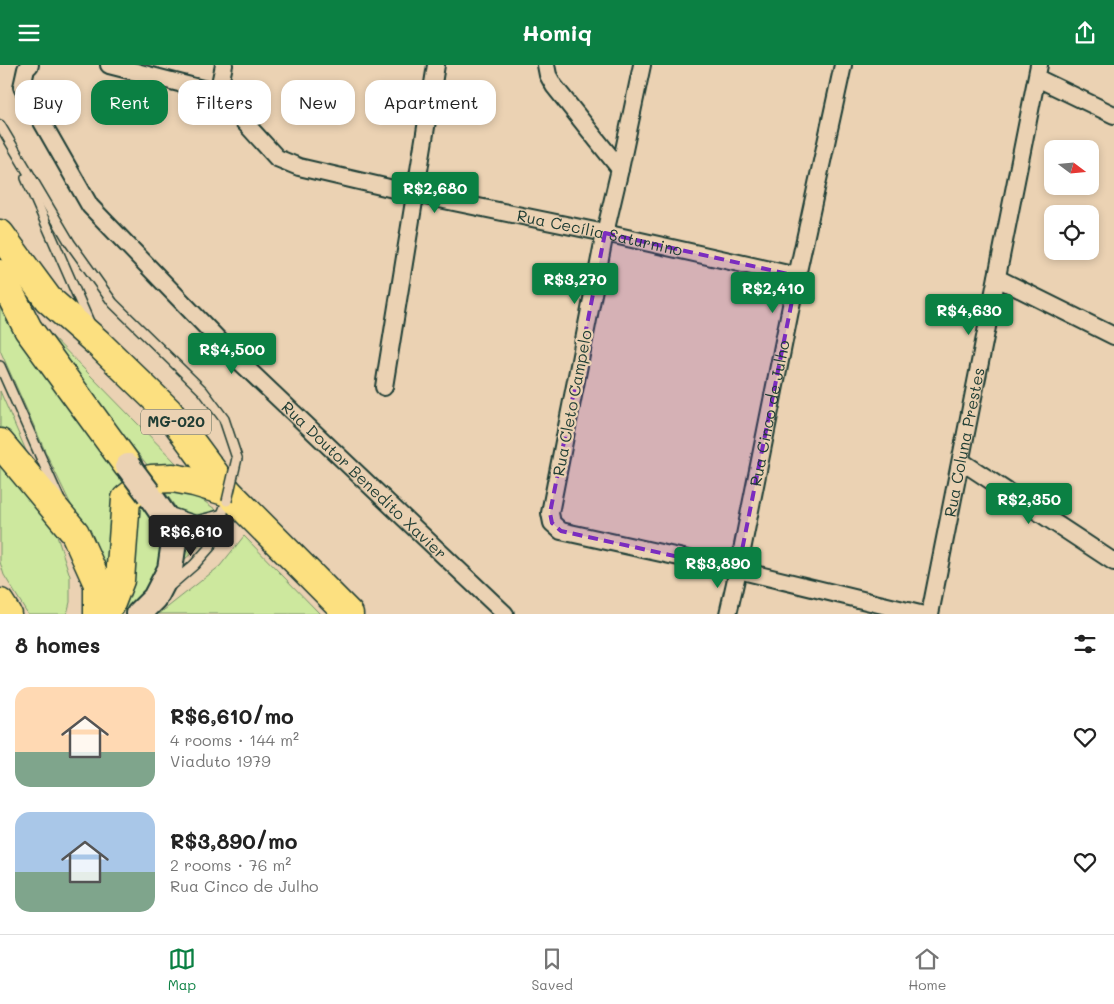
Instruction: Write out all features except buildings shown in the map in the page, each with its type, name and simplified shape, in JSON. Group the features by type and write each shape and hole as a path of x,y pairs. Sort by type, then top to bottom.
{"highway":[{"name":"MG-020","path":"0,234 48,299 98,343 168,411 226,503 349,614"},
{"path":"0,274 28,329 128,467"},
{"path":"0,443 75,533 98,584 99,614"},
{"path":"99,614 111,603 120,580 126,499 151,479 173,478 194,482 226,503"},
{"path":"0,603 7,614"}],"street":[{"name":"Rua Doutor Benedito Xavier","path":"30,65 26,69 22,87 90,206 238,360 505,614"},
{"path":"109,65 178,83"},
{"path":"221,80 224,65"},
{"path":"384,387 436,65"},
{"path":"546,65 548,75 554,86 620,169"},
{"name":"Rua Cleto Campelo","path":"642,65 605,233 550,513 552,523 561,531 738,570"},
{"name":"Rua Cinco de Julho","path":"728,614 797,276 843,65"},
{"path":"1038,72 1114,115"},
{"name":"Rua Coluna Prestes","path":"930,614 1038,72"},
{"name":"Rua Cecília Saturnino","path":"248,125 277,157 299,167 415,194 605,233 797,276"},
{"path":"997,278 1114,335"},
{"path":"961,461 1114,562"},
{"path":"128,467 167,520 174,542 170,569 147,606"},
{"path":"738,570 920,614"}],"lane":[{"path":"0,125 70,243 113,303 203,391 224,419 237,458 226,503 210,547 194,565 147,606"},
{"path":"12,145 98,343"},
{"path":"0,366 75,533"},
{"path":"150,497 172,513 196,521 226,503"}],"highlighted area":[{"path":"605,233 797,276 738,570 561,531 552,523 550,513"}],"green space":[{"path":"0,302 129,481 110,586 46,453 0,350"},
{"path":"43,327 182,469 152,471 64,360"},
{"path":"0,391 37,476 0,430"},
{"path":"0,457 55,530 70,576 70,602 67,614 28,614 4,575 0,562"},
{"path":"160,485 198,497 222,514 205,541 184,560 184,532 174,505"},
{"path":"142,498 161,527 166,552 155,580 122,614 118,614 134,501"},
{"path":"244,536 320,614 159,614 220,566"}]}
